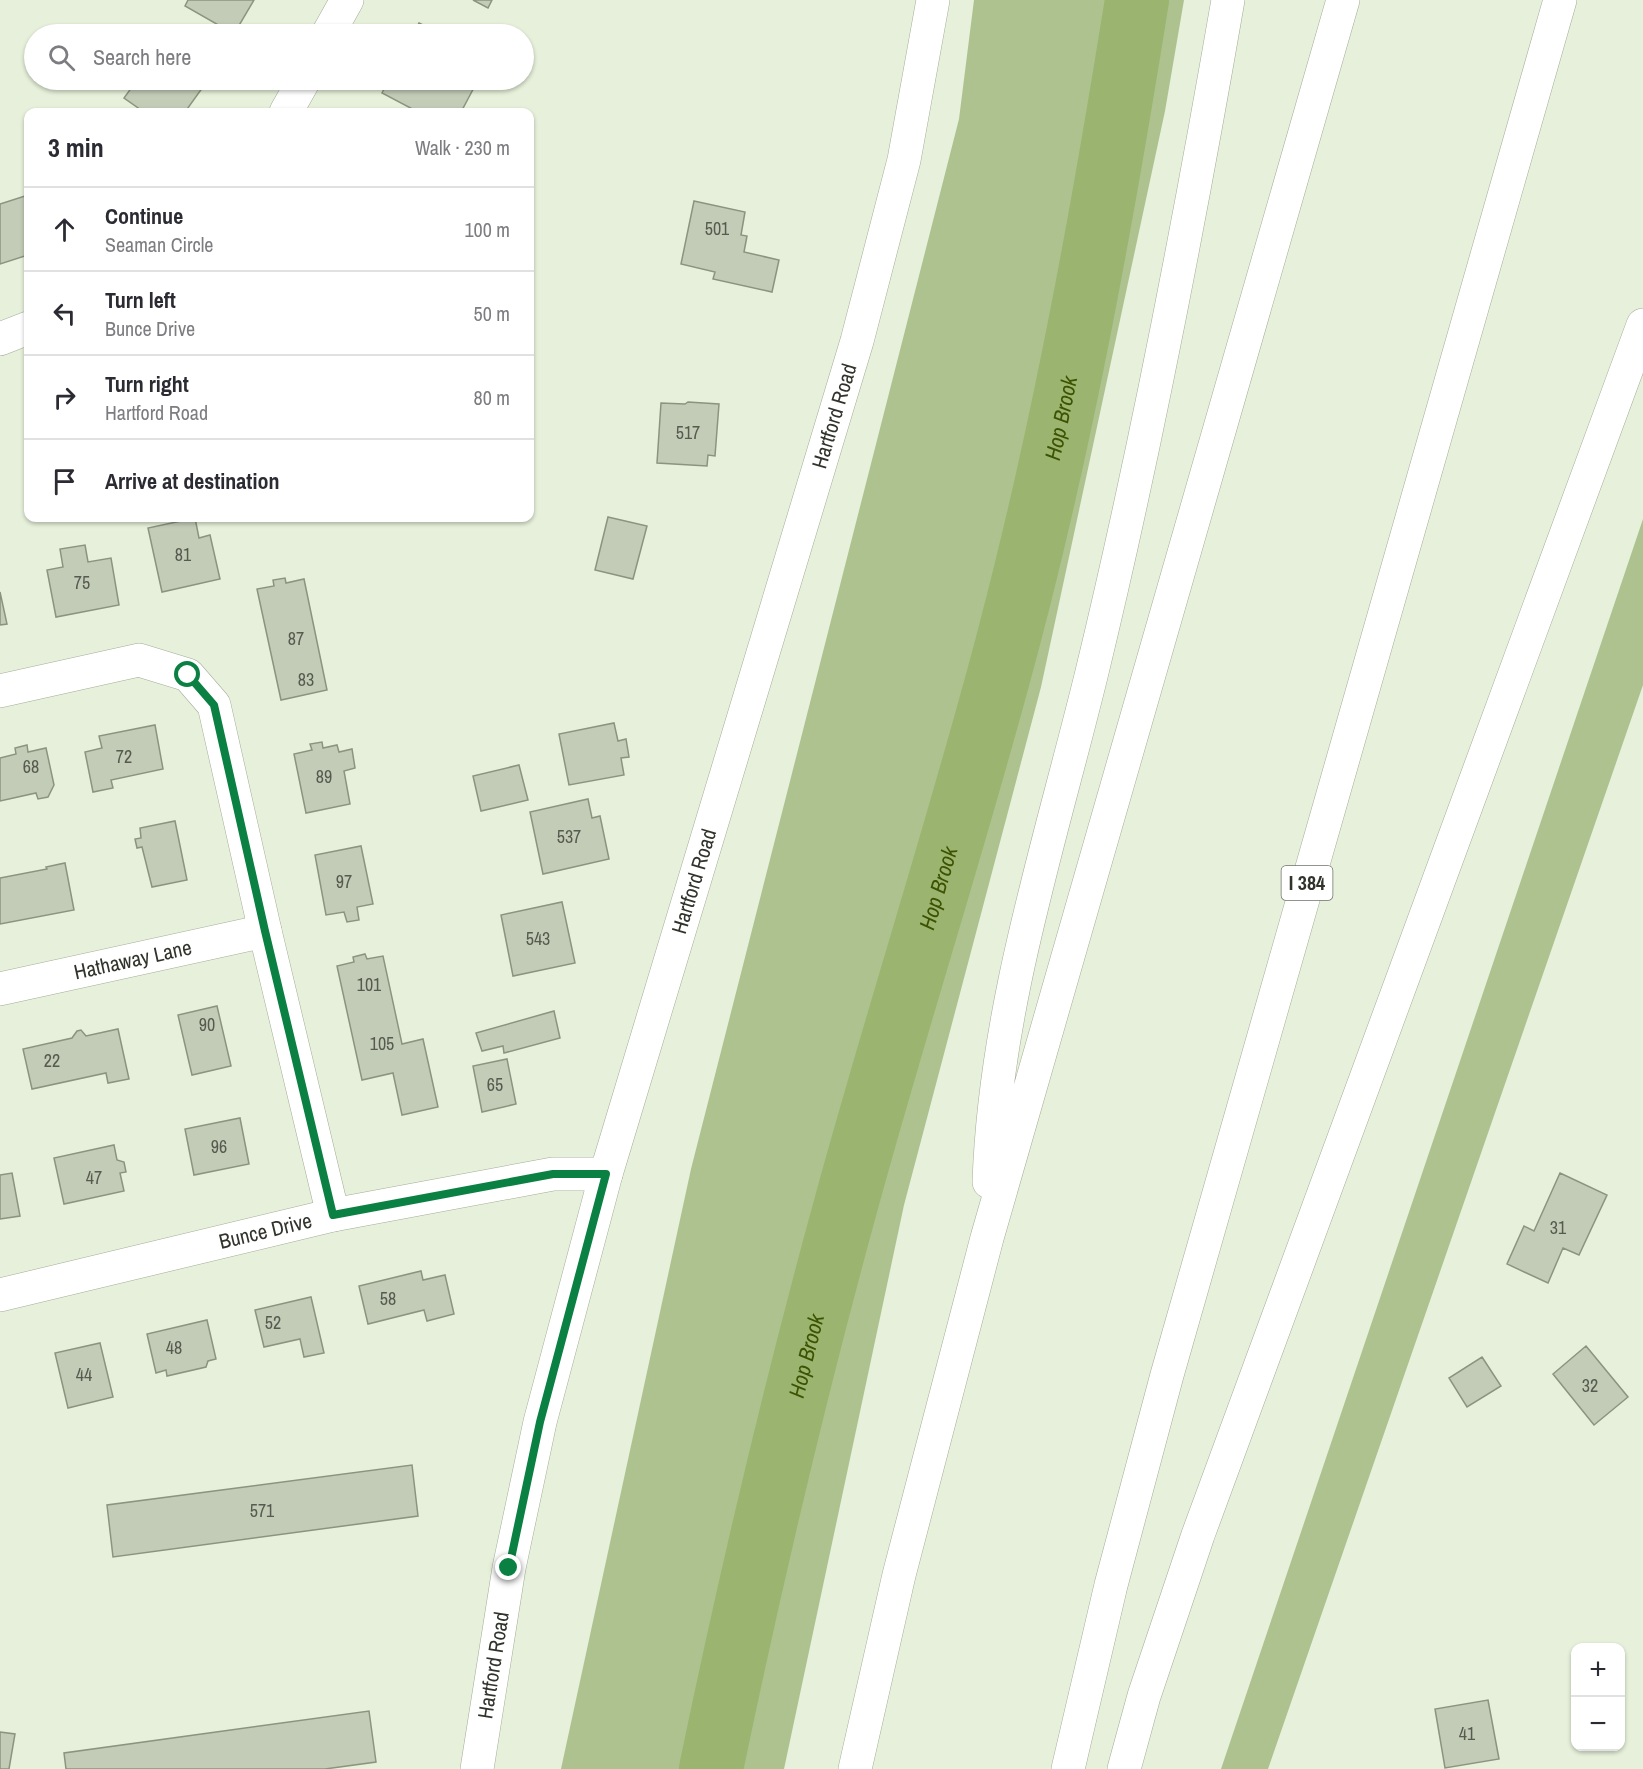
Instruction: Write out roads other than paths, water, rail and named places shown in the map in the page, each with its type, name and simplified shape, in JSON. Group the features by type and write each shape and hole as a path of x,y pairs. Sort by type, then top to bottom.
{"main road":[{"path":"334,24 347,0"},
{"name":"Hartford Road","path":"477,1769 511,1557 540,1422 606,1174 857,341 904,160 933,0"},
{"path":"987,1238 993,1118 1010,999 1087,693 1134,490 1182,260 1228,0"},
{"path":"855,1769 902,1564 987,1238 1343,0"},
{"name":"I 384","path":"1068,1769 1111,1585 1170,1364 1560,0"},
{"path":"288,108 298,90"},
{"path":"1124,1769 1144,1696 1194,1545 1643,325"},
{"path":"0,339 24,330"},
{"path":"0,691 139,660 188,675 214,705 333,1215"},
{"name":"Hathaway Lane","path":"0,989 265,931"},
{"name":"Bunce Drive","path":"0,1295 333,1215 553,1174 606,1174"}],"waterway":[{"name":"Hop Brook","path":"711,1769 741,1628 826,1278 865,1136 990,709 1029,558 1081,320 1137,0"}]}
